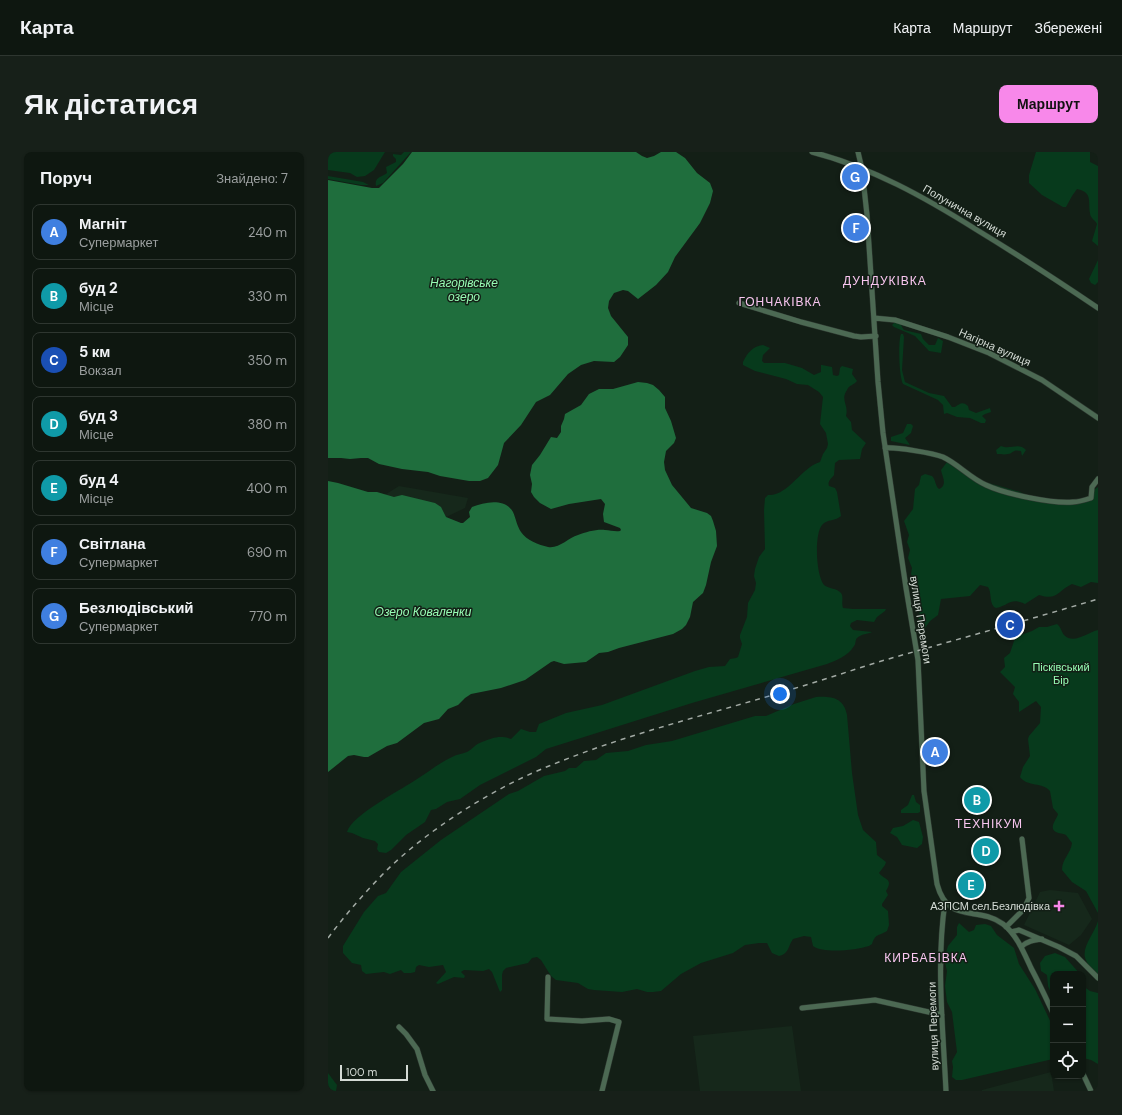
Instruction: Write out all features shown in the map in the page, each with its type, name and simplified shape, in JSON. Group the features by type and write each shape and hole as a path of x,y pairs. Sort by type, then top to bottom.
{"street":[{"name":"Полунична вулиця","path":"812,152 832,157 862,169 905,189 953,215 1031,263 1098,308"},
{"name":"вулиця Перемоги","path":"858,152 862,169 867,215 878,382 885,448 918,660 924,784 931,849 937,884 945,902 941,937 942,1015 946,1091"},
{"path":"739,303 854,336 876,336"},
{"name":"Нагірна вулиця","path":"874,318 895,320 948,337 989,353 1042,380 1098,418"},
{"path":"885,448 897,448 942,456 980,482 994,488 1018,495 1061,502 1077,502 1091,498 1092,487 1098,479"},
{"path":"1006,927 1024,909 1029,898 1022,839"},
{"path":"945,902 958,911 987,916 997,920 1006,927 1021,948 1050,1007"},
{"path":"1011,932 1019,930 1043,939 1076,956 1098,978"},
{"path":"1021,948 1033,940 1043,939"},
{"path":"548,977 547,1019 582,1021 609,1018 619,1022 602,1091"},
{"path":"802,1008 871,1000 942,1015"},
{"path":"399,1027 404,1031 418,1051 425,1075 433,1091"},
{"path":"1085,1079 1091,1091"}],"shaded area":[{"path":"399,486 468,498 465,508 415,532 383,496"},
{"name":"АЗПСМ сел.Безлюдівка","path":"1050,890 1078,893 1092,919 1081,935 1069,945 1024,925 1040,892"},
{"path":"792,1026 801,1091 700,1091 693,1036"},
{"path":"1050,1072 1050,1079 1052,1079 1054,1091 982,1091"}],"green space":[{"path":"328,152 385,152 374,170 365,176 357,177 350,173 328,170"},
{"path":"404,152 411,152 383,183 376,186 377,179 387,173 386,167 396,162 393,154 401,155"},
{"path":"1036,152 1090,152 1090,162 1098,166 1098,246 1092,241 1097,224 1090,215 1089,198 1086,192 1077,189 1066,207 1063,207 1042,195 1029,183 1029,175"},
{"path":"328,176 363,182 369,185 328,179"},
{"path":"1098,260 1098,282 1095,285 1091,283 1089,279"},
{"path":"895,322 901,324 904,330 921,334 923,339 929,345 935,345 938,338 943,341 941,353 929,351 915,336 894,327 892,325"},
{"path":"901,334 903,334 904,337 902,370 905,382 929,393 944,396 952,407 964,404 968,406 969,410 976,413 990,408 991,412 982,416 986,420 985,423 981,423 970,418 957,417 947,413 944,414 943,405 938,400 903,384 899,359"},
{"path":"763,345 770,348 763,355 762,361 764,363 785,363 802,368 814,375 821,372 821,365 832,367 833,375 837,376 839,375 840,368 842,366 853,369 852,374 857,381 849,387 844,397 847,412 846,416 851,422 852,430 866,443 862,449 860,459 839,460 835,463 834,475 829,481 829,486 835,488 837,492 841,516 822,525 819,530 817,555 821,580 824,585 841,593 843,608 886,609 874,622 857,620 851,623 850,626 853,630 872,632 862,635 856,639 855,645 849,652 827,664 692,703 546,749 536,757 480,785 460,799 447,802 436,809 431,810 425,822 406,835 386,853 379,852 377,849 378,844 375,841 347,832 357,818 366,811 442,762 467,752 480,743 489,739 503,737 511,739 521,729 536,732 539,724 566,713 602,705 695,671 709,667 725,666 730,659 738,657 742,644 740,635 747,617 748,603 755,590 755,569 759,557 765,549 765,498 768,495 782,491 813,465 820,462 828,444 826,433 820,424 823,397 819,392 808,385 797,384 786,379 755,371 743,365 743,362 750,351"},
{"path":"907,424 911,424 913,426 911,433 905,438 910,445 891,441 891,437 903,433"},
{"path":"1001,446 1017,446 1026,450 1022,456 1021,451 1015,451 1010,454 997,454 996,450"},
{"path":"947,462 968,477 1020,492 1036,499 1087,501 1098,487 1098,583 1091,582 1081,587 1072,584 1054,596 1045,597 1039,595 1025,604 1013,601 996,608 992,602 988,587 980,585 970,596 941,599 938,615 930,621 925,628 920,628 918,622 920,610 915,605 914,601 914,579 911,574 912,568 908,558 910,550 907,542 909,535 904,521 913,509 915,489 919,485 921,476 925,474 932,476 938,488 941,488 944,482 941,470"},
{"name":"Пісківський Бір","path":"1057,624 1064,635 1072,639 1098,630 1098,913 1086,891 1072,882 1062,870 1063,863 1072,843 1066,835 1057,833 1053,828 1058,814 1053,808 1050,791 1043,786 1027,782 1020,777 1023,767 1030,756 1029,736 1040,723 1041,707 1036,701 1019,712 1019,702 1013,694 1015,687 1000,672 1005,667 1004,658 1010,653 1014,641 1018,636 1039,627 1047,627"},
{"path":"816,697 836,699 845,709 847,715 852,773 858,815 863,830 876,842 877,855 886,862 879,873 889,881 886,891 888,895 882,906 888,911 889,925 887,931 876,937 869,946 848,950 825,950 813,946 811,937 804,936 793,939 787,952 779,956 772,953 767,943 745,945 733,953 701,963 681,974 661,991 653,992 637,989 622,992 594,990 588,989 578,983 556,980 551,976 541,960 537,957 532,958 528,963 506,968 502,975 502,990 500,992 492,972 489,969 483,971 464,970 461,972 465,976 464,978 454,977 438,984 436,983 446,972 443,965 429,967 419,965 416,967 415,972 411,973 404,973 401,970 390,974 384,972 366,974 362,971 361,965 352,963 343,953 343,946 364,912 378,896 386,893 401,872 441,840 509,794 518,791 544,776 565,771 569,768 576,768 584,761 596,760 606,753 628,751 646,745 672,741 755,716 766,716 794,704"},
{"path":"912,795 914,795 916,802 920,805 920,812 901,813 901,810 908,805"},
{"path":"913,820 919,822 923,837 922,844 917,848 902,845 897,837 890,833 893,828 903,826"},
{"path":"1098,921 1098,975 1088,964 1085,951"},
{"path":"959,923 969,932 974,930 976,925 985,924 991,926 997,935 1014,948 1019,964 1035,989 1050,1021 1050,1060 962,1080 956,1080 952,1077 952,1061 957,1052 952,1012 947,1002 945,986 947,971 944,959 948,946 957,935 957,927"},
{"path":"1055,953 1065,957 1077,971 1050,971 1050,991 1047,975 1041,971 1040,963 1045,956"},
{"path":"1086,988 1098,993 1098,1064 1086,1059"},
{"path":"328,1073 337,1085 336,1091 328,1091"}],"water":[{"name":"Нагорівське озеро","path":"412,152 636,152 647,158 661,152 676,152 685,158 697,173 710,183 713,191 710,203 700,223 675,257 668,272 656,285 638,299 628,291 623,290 614,293 609,301 608,308 611,316 628,337 628,345 620,357 614,362 594,361 581,365 568,374 550,395 536,402 521,425 504,443 498,465 488,478 480,481 469,481 440,476 428,472 402,469 379,464 368,458 328,458 328,180 379,188 403,164"},
{"name":"Озеро Коваленки","path":"638,382 653,385 665,397 665,408 676,438 674,443 666,451 664,462 665,470 672,485 691,508 707,513 711,516 716,531 717,546 711,562 706,585 703,593 693,602 690,617 686,625 673,634 608,652 599,653 586,662 564,664 554,661 525,680 501,688 471,694 458,705 448,709 439,719 424,723 397,743 387,746 368,757 354,755 348,756 328,772 328,481 368,492 377,492 394,497 402,495 435,503 441,507 446,517 461,523 470,517 469,512 472,507 494,502 500,503 505,505 513,512 518,527 523,535 533,542 548,547 560,545 574,536 592,531 620,531 620,528 604,522 603,514 605,504 601,499 569,504 551,509 540,503 531,492 532,484 530,475 532,465 551,437 557,438 561,432 561,426 565,414 581,405 589,394 599,389 613,389"}],"railway":[{"path":"328,938 364,894 404,854 444,823 466,809 532,773 608,744 664,726 789,690 878,662 1098,599"}],"place":[{"name":"Безлюдівський","path":"855,177"},
{"name":"Світлана","path":"856,228"},
{"name":"5 км","path":"1010,625"},
{"name":"Магніт","path":"935,752"},
{"name":"буд 2","path":"977,800"},
{"name":"буд 3","path":"986,851"},
{"name":"буд 4","path":"971,885"},
{"name":"АЗПСМ сел.Безлюдівка","path":"1059,906"}],"district":[{"name":"ДУНДУКІВКА","path":"885,281"},
{"name":"ГОНЧАКІВКА","path":"780,302"},
{"name":"ТЕХНІКУМ","path":"989,824"},
{"name":"КИРБАБІВКА","path":"926,958"}]}
